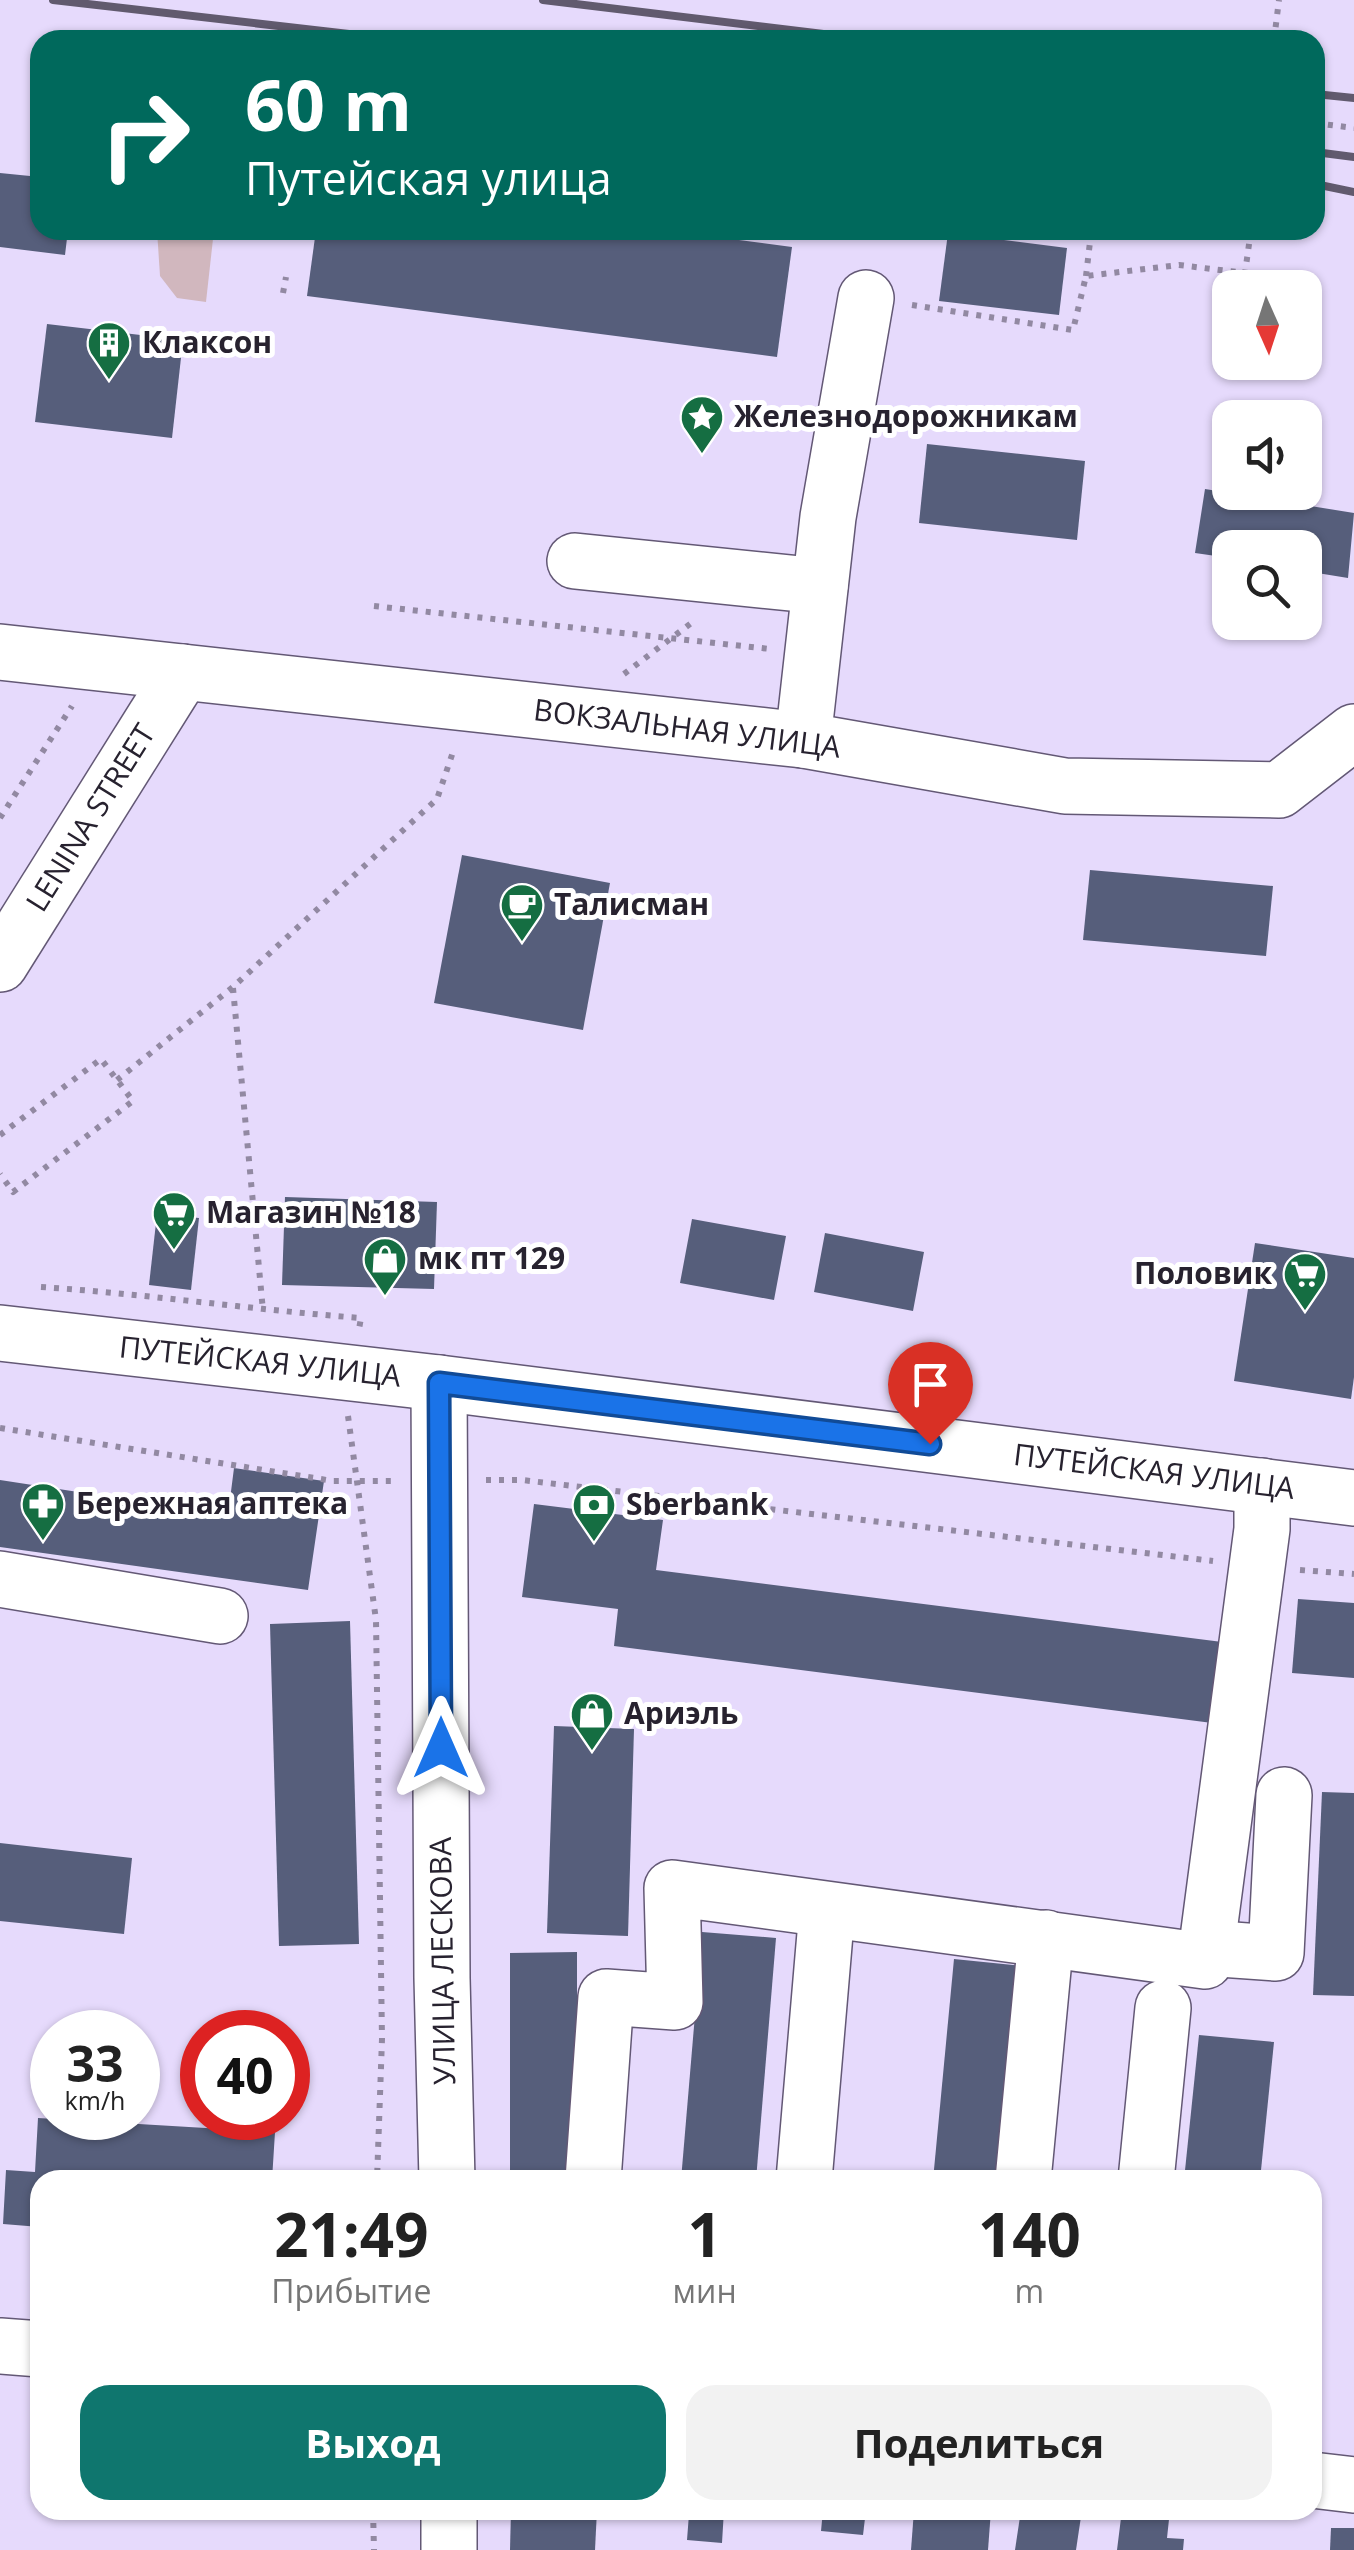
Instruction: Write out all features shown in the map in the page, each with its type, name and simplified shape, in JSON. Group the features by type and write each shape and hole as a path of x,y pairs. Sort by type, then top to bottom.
{"street":[{"path":"803,740 828,518 866,298"},
{"path":"575,561 820,586"},
{"name":"ВОКЗАЛЬНАЯ УЛИЦА","path":"0,652 803,740 1065,786 1278,790 1354,732"},
{"name":"LENINA STREET","path":"0,964 183,672"},
{"name":"ПУТЕЙСКАЯ УЛИЦА","path":"0,1333 439,1383 1354,1498"},
{"name":"УЛИЦА ЛЕСКОВА","path":"439,1383 447,2170"},
{"path":"593,2170 606,1997 675,2002 672,1888 1204,1961 1262,1530 1262,1486"},
{"path":"0,1579 220,1616"},
{"path":"1206,1948 1276,1952 1284,1795"},
{"path":"805,2170 827,1910"},
{"path":"1024,2170 1046,1938"},
{"path":"1147,2170 1163,2008"},
{"path":"0,2346 30,2348"},
{"path":"1322,2481 1354,2484"},
{"path":"449,2550 450,2520"}],"path":[{"path":"1275,30 1279,0"},
{"path":"1325,124 1354,128"},
{"path":"1086,276 1179,265 1245,273 1250,240"},
{"path":"866,298 1073,330 1090,242"},
{"path":"283,293 286,277"},
{"path":"374,606 668,641 812,653"},
{"path":"0,818 100,663"},
{"path":"117,1080 233,987 437,800 466,703"},
{"path":"233,987 263,1310"},
{"path":"0,1136 102,1059 134,1101 14,1192 0,1174"},
{"path":"36,1286 128,1292 360,1318 348,1422 376,1620 382,2039 377,2170"},
{"path":"0,1428 333,1481 522,1480 1354,1574"},
{"path":"373,2520 374,2550"}],"shaded area":[{"path":"158,240 213,240 206,302 177,298 160,276"}],"building":[{"path":"0,173 30,176 30,240 67,240 65,255 0,247"},
{"path":"315,240 738,240 792,247 777,357 307,296"},
{"path":"947,240 1004,240 1067,248 1059,315 939,301"},
{"name":"Клаксон","path":"47,324 183,340 172,438 35,422"},
{"path":"927,444 1085,461 1077,540 919,523"},
{"path":"1205,489 1212,490 1212,510 1322,508 1354,513 1348,578 1322,574 1322,530 1212,530 1212,555 1195,553"},
{"name":"Талисман","path":"462,855 610,883 583,1030 434,1003"},
{"path":"1090,870 1273,886 1266,956 1083,940"},
{"path":"285,1197 437,1202 434,1289 282,1285"},
{"name":"Магазин №18","path":"157,1214 199,1218 191,1290 149,1285"},
{"path":"692,1219 786,1236 774,1300 680,1283"},
{"path":"825,1233 924,1252 913,1311 814,1292"},
{"path":"1255,1243 1354,1258 1351,1399 1234,1381"},
{"path":"234,1468 324,1481 308,1590 0,1547 0,1480 228,1515"},
{"path":"534,1504 663,1520 656,1570 1230,1643 1220,1724 614,1646 618,1609 522,1597"},
{"path":"1298,1599 1354,1603 1354,1678 1292,1673"},
{"path":"350,1621 359,1944 279,1946 270,1624"},
{"path":"554,1726 634,1729 628,1936 547,1933"},
{"path":"1322,1792 1354,1793 1354,1996 1313,1995"},
{"path":"0,1843 132,1858 124,1934 0,1921"},
{"path":"702,1932 776,1938 757,2170 682,2170"},
{"path":"577,1952 577,2170 510,2170 510,1953"},
{"path":"954,1959 1033,1967 1014,2170 934,2170"},
{"path":"1199,2035 1274,2042 1261,2170 1185,2170"},
{"path":"160,2125 180,2126 180,2140 274,2140 273,2170 35,2170 37,2140 160,2140"},
{"path":"6,2170 30,2172 30,2226 3,2224"},
{"path":"511,2520 596,2520 595,2550 510,2550"},
{"path":"689,2520 723,2520 722,2543 687,2540"},
{"path":"822,2520 865,2520 863,2535 821,2531"},
{"path":"913,2520 990,2520 988,2550 911,2550"},
{"path":"1020,2520 1080,2520 1076,2550 1015,2550"},
{"path":"1121,2520 1169,2520 1167,2538 1184,2539 1183,2550 1117,2550"},
{"path":"1331,2528 1354,2528 1354,2550 1330,2550"}],"railway":[{"path":"53,0 314,30"},
{"path":"543,0 790,30"},
{"path":"1325,95 1354,98"},
{"path":"1325,153 1354,157"},
{"path":"1325,186 1354,192"}],"place":[{"name":"Клаксон","path":"109,381"},
{"name":"Железнодорожникам","path":"702,455"},
{"name":"Талисман","path":"522,943"},
{"name":"Магазин №18","path":"174,1251"},
{"name":"мк пт 129","path":"385,1297"},
{"name":"Половик","path":"1305,1312"},
{"name":"Бережная аптека","path":"43,1542"},
{"name":"Sberbank","path":"594,1543"},
{"name":"Ариэль","path":"592,1752"}],"route":[{"path":"441,1748 439,1383 930,1444"}]}
